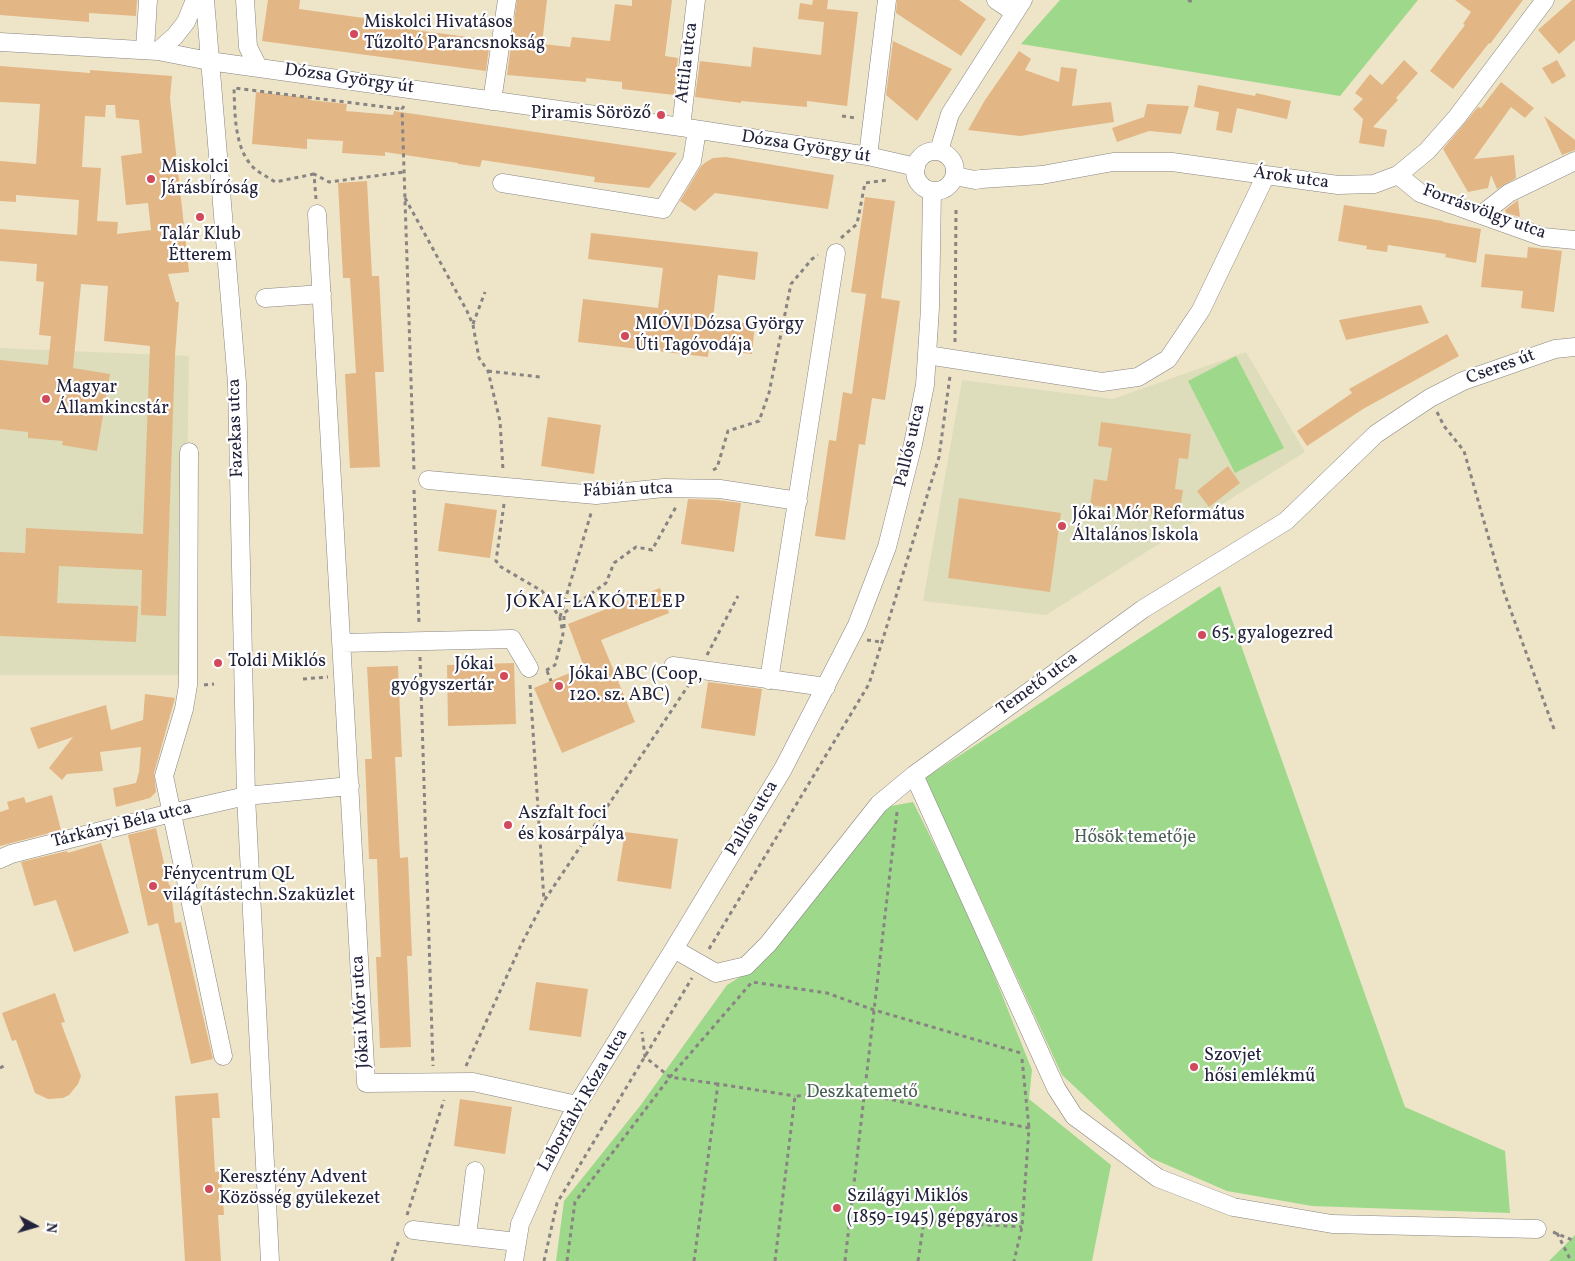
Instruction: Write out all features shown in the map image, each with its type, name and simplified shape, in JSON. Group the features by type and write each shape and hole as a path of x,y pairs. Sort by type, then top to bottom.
{"street":[{"path":"148,0 151,51 175,36 186,22 195,0"},
{"name":"Fazekas utca","path":"205,0 237,384 246,796"},
{"path":"245,0 248,47 258,67"},
{"path":"492,101 507,0"},
{"name":"Attila utca","path":"689,129 696,0"},
{"path":"868,156 886,0"},
{"path":"939,151 950,114 1018,6 996,0"},
{"name":"Árok utca","path":"955,176 981,180 1042,175 1113,162 1172,162 1338,185 1374,184 1398,175 1427,151 1457,117 1545,0"},
{"name":"Dózsa György út","path":"0,42 151,51 868,156 916,167"},
{"path":"502,183 663,209 692,161 689,129"},
{"path":"939,151 946,154 952,160 955,176 945,188 939,191 932,191 926,189 919,182 916,167 918,161 924,155 939,151"},
{"path":"1482,215 1509,193 1575,161"},
{"path":"927,355 1102,382 1138,377 1168,359 1202,310 1266,175"},
{"name":"Forrásvölgy utca","path":"1398,175 1420,193 1542,237 1575,240"},
{"name":"Pallós utca","path":"674,949 783,769 857,625 887,547 913,444 925,385 931,267 932,191"},
{"path":"317,214 350,786"},
{"path":"770,680 798,501 832,248"},
{"path":"265,298 322,294"},
{"name":"Cseres út","path":"1430,398 1463,381 1556,349 1575,347"},
{"name":"Temető utca","path":"674,949 716,973 746,966 768,944 879,804 899,787 1143,609 1286,521 1376,434 1430,398"},
{"path":"189,452 188,686 184,709 164,776 224,1056"},
{"name":"Fábián utca","path":"419,479 596,495 664,488 720,489 798,501"},
{"path":"342,643 512,639 529,668"},
{"path":"673,666 826,687"},
{"path":"914,775 1056,1088 1074,1116 1158,1178 1233,1207 1332,1224 1536,1230"},
{"name":"Tárkányi Béla utca","path":"0,859 11,854 171,813 246,796 350,786"},
{"name":"Jókai Mór utca","path":"350,786 366,1083 473,1082 577,1105"},
{"path":"246,796 270,1261"},
{"name":"Laborfalvi Róza utca","path":"514,1261 520,1224 544,1170 577,1105 674,949"},
{"path":"467,1236 475,1171"},
{"path":"406,1228 517,1242"}],"path":[{"path":"1188,0 1195,3"},
{"path":"402,110 234,88 235,119 242,149 254,168 274,182 314,174 329,182 404,172"},
{"path":"412,89 402,110 419,479 419,641 447,1082"},
{"path":"314,174 317,214"},
{"path":"709,473 717,468 728,431 759,421 770,393 791,284 812,260 832,248 857,224 865,183 890,179"},
{"path":"405,198 467,311 473,325 479,358 488,371 500,421 503,454 504,504 496,561 501,568 542,591 560,618 563,634"},
{"path":"473,325 485,292"},
{"path":"488,371 540,377"},
{"path":"1430,398 1444,426 1464,451 1504,592 1554,729"},
{"path":"544,901 529,668 547,671 555,665 563,634 564,613 606,582 614,563 636,547 652,550 686,488"},
{"path":"560,618 596,495"},
{"path":"392,1261 406,1228 447,1082 544,901 699,670 738,596"},
{"path":"547,671 551,681"},
{"path":"845,1261 899,787"},
{"path":"567,1261 575,1202 670,1077 752,982 827,993 874,1010 1022,1054 1030,1128 1022,1227 1014,1261"},
{"path":"644,1056 670,1077 795,1096 864,1094 1030,1128"},
{"path":"694,1261 718,1084"},
{"path":"774,1261 795,1096"},
{"path":"918,1261 924,1221 1022,1227"},
{"path":"1536,1230 1556,1232 1575,1241"},
{"path":"1556,1232 1572,1261"}],"shaded area":[{"path":"0,348 189,356 184,675 0,675"},
{"name":"Jókai Mór Református Általános Iskola","path":"1246,352 1305,452 1046,615 923,601 962,380 1113,399"}],"green space":[{"path":"1060,0 1418,0 1340,96 1021,44"},
{"path":"1236,356 1284,448 1235,473 1188,381"},
{"name":"Hősök temetője","path":"1220,586 1405,1107 1505,1151 1510,1213 1312,1206 1227,1191 1151,1158 1062,1075 925,778"},
{"name":"Deszkatemető","path":"913,802 972,920 1032,1070 1029,1099 1111,1165 1092,1261 556,1261 564,1201 640,1106 727,985 751,970 886,807"},
{"path":"1575,1235 1575,1261 1549,1261"}],"building":[{"path":"0,0 137,0 136,16 89,13 89,22 0,15"},
{"name":"Miskolci Hivatásos Tűzoltó Parancsnokság","path":"268,0 300,0 299,9 407,24 407,29 490,40 486,71 262,41"},
{"path":"517,0 547,0 542,44 570,47 572,37 610,41 615,4 632,6 632,0 672,0 665,56 678,58 674,95 622,89 622,82 586,78 586,82 507,75"},
{"path":"813,0 828,0 827,9 858,12 847,106 807,101 807,107 741,101 741,103 695,97 700,61 751,67 753,47 821,55 824,22 798,19 800,3 812,5"},
{"path":"897,0 959,0 986,19 961,56 896,13"},
{"path":"1455,0 1523,0 1453,89 1430,71 1465,25 1463,24 1471,12"},
{"path":"1572,0 1575,0 1575,40 1559,54 1538,30"},
{"path":"893,41 952,69 917,121 886,95"},
{"path":"1019,51 1031,59 1025,70 1059,82 1061,67 1077,69 1072,106 1111,102 1114,122 1020,136 968,130 985,100"},
{"path":"1404,60 1418,73 1396,98 1398,100 1373,127 1387,130 1384,147 1359,143 1363,119 1353,109 1363,99 1355,93 1370,74 1382,85"},
{"path":"1557,60 1566,76 1552,84 1542,68"},
{"path":"0,66 90,73 90,70 172,76 170,98 189,272 168,274 176,302 179,302 175,355 166,616 141,615 142,570 59,566 57,603 138,606 136,642 0,636 0,552 25,553 26,528 143,534 150,346 104,341 108,286 81,284 73,368 110,374 97,451 62,445 63,441 28,438 28,432 0,429 0,360 48,365 51,336 39,335 44,282 36,281 37,264 0,261 0,229 77,235 79,200 16,195 16,202 0,201 0,161 36,164 40,104 0,102","holes":["106,105 115,105 116,118 139,120 142,153 121,156 126,205 148,203 151,230 117,234 118,222 97,221 101,168 82,167 85,116 105,117"]},
{"path":"1501,82 1534,108 1525,118 1511,107 1474,159 1514,155 1516,178 1497,189 1491,175 1488,188 1468,192 1443,149 1478,107 1481,108"},
{"path":"1198,85 1255,96 1256,93 1291,101 1287,119 1237,108 1232,133 1216,130 1219,112 1194,107"},
{"path":"256,92 347,104 346,111 393,115 394,111 677,153 649,188 594,182 595,177 482,160 480,167 385,152 385,156 342,153 343,141 307,139 307,149 252,144"},
{"path":"1147,104 1189,106 1181,134 1149,131 1117,142 1112,128 1144,117"},
{"path":"1544,116 1575,140 1575,150 1562,155"},
{"path":"726,157 834,175 828,209 715,193 695,211 680,201 701,166 713,158"},
{"path":"367,181 372,276 379,276 384,372 375,372 380,467 350,468 345,374 356,373 350,278 343,278 338,183"},
{"path":"865,197 895,201 881,298 900,301 885,400 872,398 865,445 859,444 845,540 815,536 829,440 836,441 843,392 852,394 866,294 851,292"},
{"path":"1518,200 1520,217 1506,213 1505,210"},
{"path":"1344,205 1481,229 1476,263 1445,257 1446,254 1388,245 1387,252 1366,249 1367,246 1338,241"},
{"path":"591,233 758,252 755,280 718,275 713,319 755,324 752,354 709,349 708,357 578,342 583,299 658,308 663,268 588,259"},
{"path":"1528,247 1562,251 1554,312 1521,308 1523,291 1481,287 1485,254 1527,258"},
{"path":"1421,305 1429,323 1346,340 1339,320"},
{"path":"1447,334 1459,356 1363,409 1307,446 1297,431 1352,393 1349,389"},
{"path":"548,417 601,425 594,474 541,466"},
{"path":"1101,422 1191,434 1188,459 1179,458 1175,489 1183,490 1179,517 1090,505 1094,479 1107,481 1112,448 1098,446"},
{"path":"1228,466 1240,483 1209,507 1197,491"},
{"path":"959,498 1061,513 1050,592 948,578"},
{"path":"688,499 741,503 734,552 681,544"},
{"path":"445,503 497,510 490,558 438,551"},
{"path":"660,588 669,613 601,640 635,722 562,753 534,688 584,667 568,624"},
{"path":"514,663 516,724 448,726 447,665"},
{"path":"398,666 402,757 395,757 400,858 408,857 412,956 407,956 411,1047 380,1048 376,957 381,957 377,859 369,859 365,759 372,759 367,667"},
{"path":"708,682 762,689 755,736 701,728"},
{"path":"145,694 175,698 154,773 156,792 150,798 116,807 113,788 136,783 141,747 100,752 103,771 67,774 62,780 49,768 73,737 38,749 30,728 106,705 111,730 143,720"},
{"path":"52,795 61,830 0,846 0,812 9,809 7,802 24,797 26,803"},
{"path":"156,828 170,885 175,923 181,922 213,1059 191,1064 158,923 148,926 128,835"},
{"path":"625,832 678,839 671,889 617,881"},
{"path":"101,843 129,933 74,952 56,900 34,906 21,862 67,851 68,853"},
{"path":"536,982 588,989 581,1037 529,1030"},
{"path":"55,993 65,1022 61,1023 81,1076 78,1084 69,1095 63,1098 48,1099 35,1093 16,1040 12,1041 2,1013"},
{"path":"218,1093 220,1118 212,1118 215,1172 221,1171 224,1215 218,1215 221,1261 185,1261 175,1096"},
{"path":"460,1099 512,1107 505,1154 454,1146"}],"place":[{"name":"Miskolci Hivatásos Tűzoltó Parancsnokság","path":"354,34"},
{"name":"Piramis Söröző","path":"661,115"},
{"name":"Miskolci Járásbíróság","path":"151,179"},
{"name":"Talár Klub Étterem","path":"200,217"},
{"name":"MIÓVI Dózsa György Úti Tagóvodája","path":"625,336"},
{"name":"Magyar Államkincstár","path":"46,399"},
{"name":"Jókai Mór Református Általános Iskola","path":"1062,526"},
{"name":"65. gyalogezred","path":"1202,635"},
{"name":"Toldi Miklós","path":"218,663"},
{"name":"Jókai gyógyszertár","path":"504,676"},
{"name":"Jókai ABC (Coop, 120. sz. ABC)","path":"559,686"},
{"name":"Aszfalt foci és kosárpálya","path":"508,825"},
{"name":"Fénycentrum QL világítástechn.Szaküzlet","path":"153,886"},
{"name":"Szovjet hősi emlékmű","path":"1194,1067"},
{"name":"Keresztény Advent Közösség gyülekezet","path":"209,1189"},
{"name":"Szilágyi Miklós (1859-1945) gépgyáros","path":"837,1208"}],"district":[{"name":"JÓKAI-LAKÓTELEP","path":"596,604"}]}
